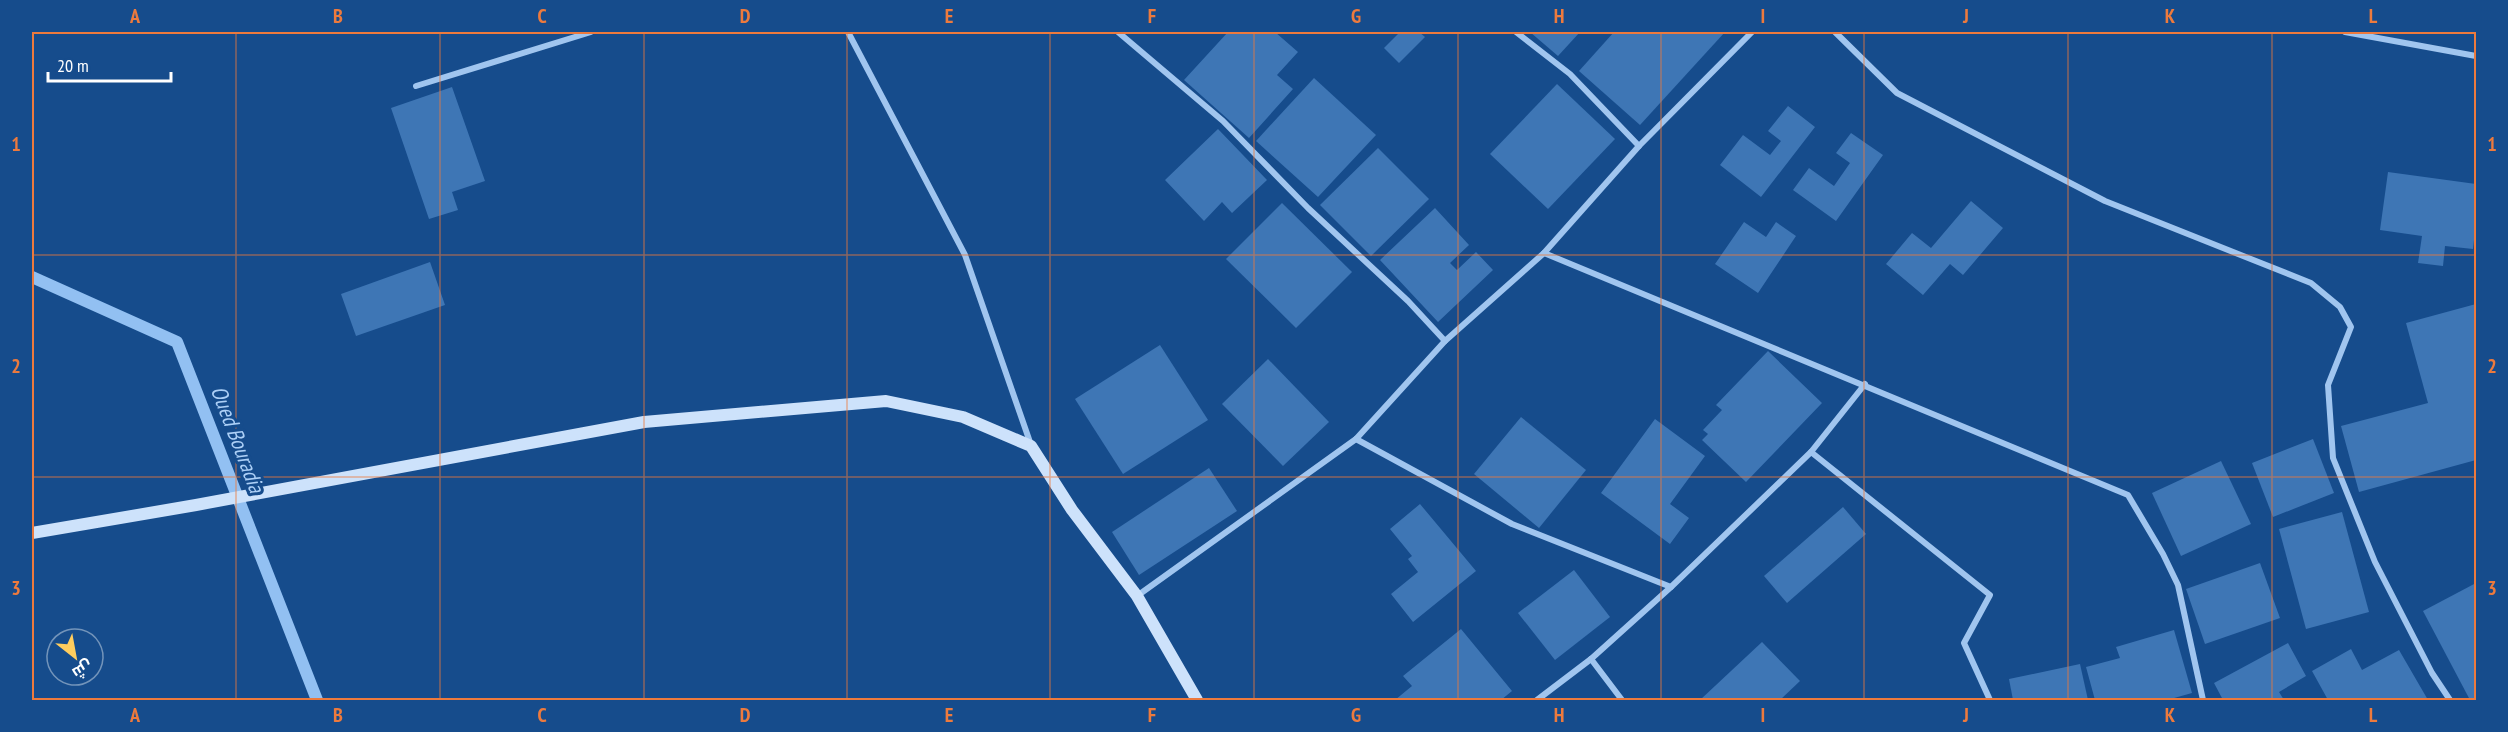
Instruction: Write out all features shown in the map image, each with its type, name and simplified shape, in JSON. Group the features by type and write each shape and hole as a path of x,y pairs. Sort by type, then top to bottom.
{"main road":[{"path":"32,533 644,422 886,401 963,417 1031,446 1072,510 1137,596 1197,700"}],"street":[{"path":"416,86 591,32"},
{"path":"848,32 965,255 1031,446"},
{"path":"1118,32 1223,121 1308,208 1408,301 1445,341"},
{"path":"1516,32 1570,74 1639,146"},
{"path":"1137,596 1356,439 1445,341 1544,253 1639,146 1752,32"},
{"path":"1835,32 1897,93 2105,201 2311,283 2340,307 2350,327 2328,385 2333,458 2375,562 2432,673 2450,700"},
{"path":"2345,32 2476,56"},
{"path":"1544,253 1865,384 2128,495 2163,554 2178,585 2203,700"},
{"path":"1537,700 1591,659 1671,588 1811,452 1865,384"},
{"path":"1356,439 1512,524 1671,588"},
{"path":"1811,452 1990,595 1964,643 1989,700"},
{"path":"1591,659 1622,700"}],"building":[{"path":"1228,32 1275,32 1298,52 1277,75 1293,89 1249,138 1184,80"},
{"path":"1400,32 1419,32 1425,37 1399,63 1384,48"},
{"path":"1530,32 1580,32 1558,56"},
{"path":"1614,32 1725,32 1640,125 1579,71"},
{"path":"1314,78 1376,135 1318,197 1256,141"},
{"path":"1557,84 1615,139 1548,209 1490,154"},
{"path":"452,87 485,181 452,192 458,210 429,219 391,108"},
{"path":"1788,106 1815,127 1761,197 1720,165 1743,135 1770,155 1781,141 1768,131"},
{"path":"1218,129 1267,180 1232,213 1222,202 1204,221 1165,180"},
{"path":"1851,133 1883,155 1836,221 1793,190 1809,168 1834,186 1850,163 1836,153"},
{"path":"1378,148 1429,199 1371,256 1320,205"},
{"path":"2388,172 2476,184 2473,249 2445,246 2443,266 2418,263 2422,236 2380,230"},
{"path":"1971,201 2003,228 1963,275 1950,264 1923,295 1886,264 1912,233 1931,248"},
{"path":"1282,203 1352,272 1296,328 1226,259"},
{"path":"1435,208 1469,245 1450,263 1457,270 1476,252 1493,270 1438,322 1380,260"},
{"path":"1744,222 1766,237 1776,222 1796,236 1758,293 1715,264"},
{"path":"430,262 445,305 356,336 341,294"},
{"path":"2476,304 2476,460 2359,492 2341,426 2428,403 2406,323"},
{"path":"1160,345 1208,420 1123,474 1075,399"},
{"path":"1768,351 1822,403 1746,482 1702,440 1708,434 1703,430 1722,410 1716,405"},
{"path":"1268,359 1329,422 1283,466 1222,404"},
{"path":"1521,417 1586,470 1539,528 1474,474"},
{"path":"1655,419 1705,456 1670,504 1689,518 1670,544 1601,493"},
{"path":"2313,439 2334,493 2273,517 2252,463"},
{"path":"2221,461 2251,524 2181,556 2152,493"},
{"path":"1209,468 1237,511 1139,575 1112,532"},
{"path":"1420,504 1476,571 1413,622 1391,594 1418,572 1408,559 1412,556 1390,529"},
{"path":"1843,507 1866,534 1787,603 1764,576"},
{"path":"2342,512 2369,612 2306,629 2279,529"},
{"path":"2260,563 2280,618 2205,644 2186,589"},
{"path":"1574,570 1610,617 1555,660 1518,613"},
{"path":"2476,583 2476,697 2470,700 2423,611"},
{"path":"1461,629 1512,691 1501,700 1395,700 1412,686 1403,676"},
{"path":"2174,630 2192,693 2167,700 2095,700 2086,667 2120,658 2116,647"},
{"path":"1762,642 1800,681 1780,700 1700,700"},
{"path":"2288,643 2306,676 2279,692 2284,700 2223,700 2214,683"},
{"path":"2351,649 2362,670 2399,650 2428,700 2328,700 2312,671"},
{"path":"2080,664 2088,700 2013,700 2009,679"}],"waterway":[{"name":"Oued Bouradia","path":"32,277 177,342 317,700"}]}
